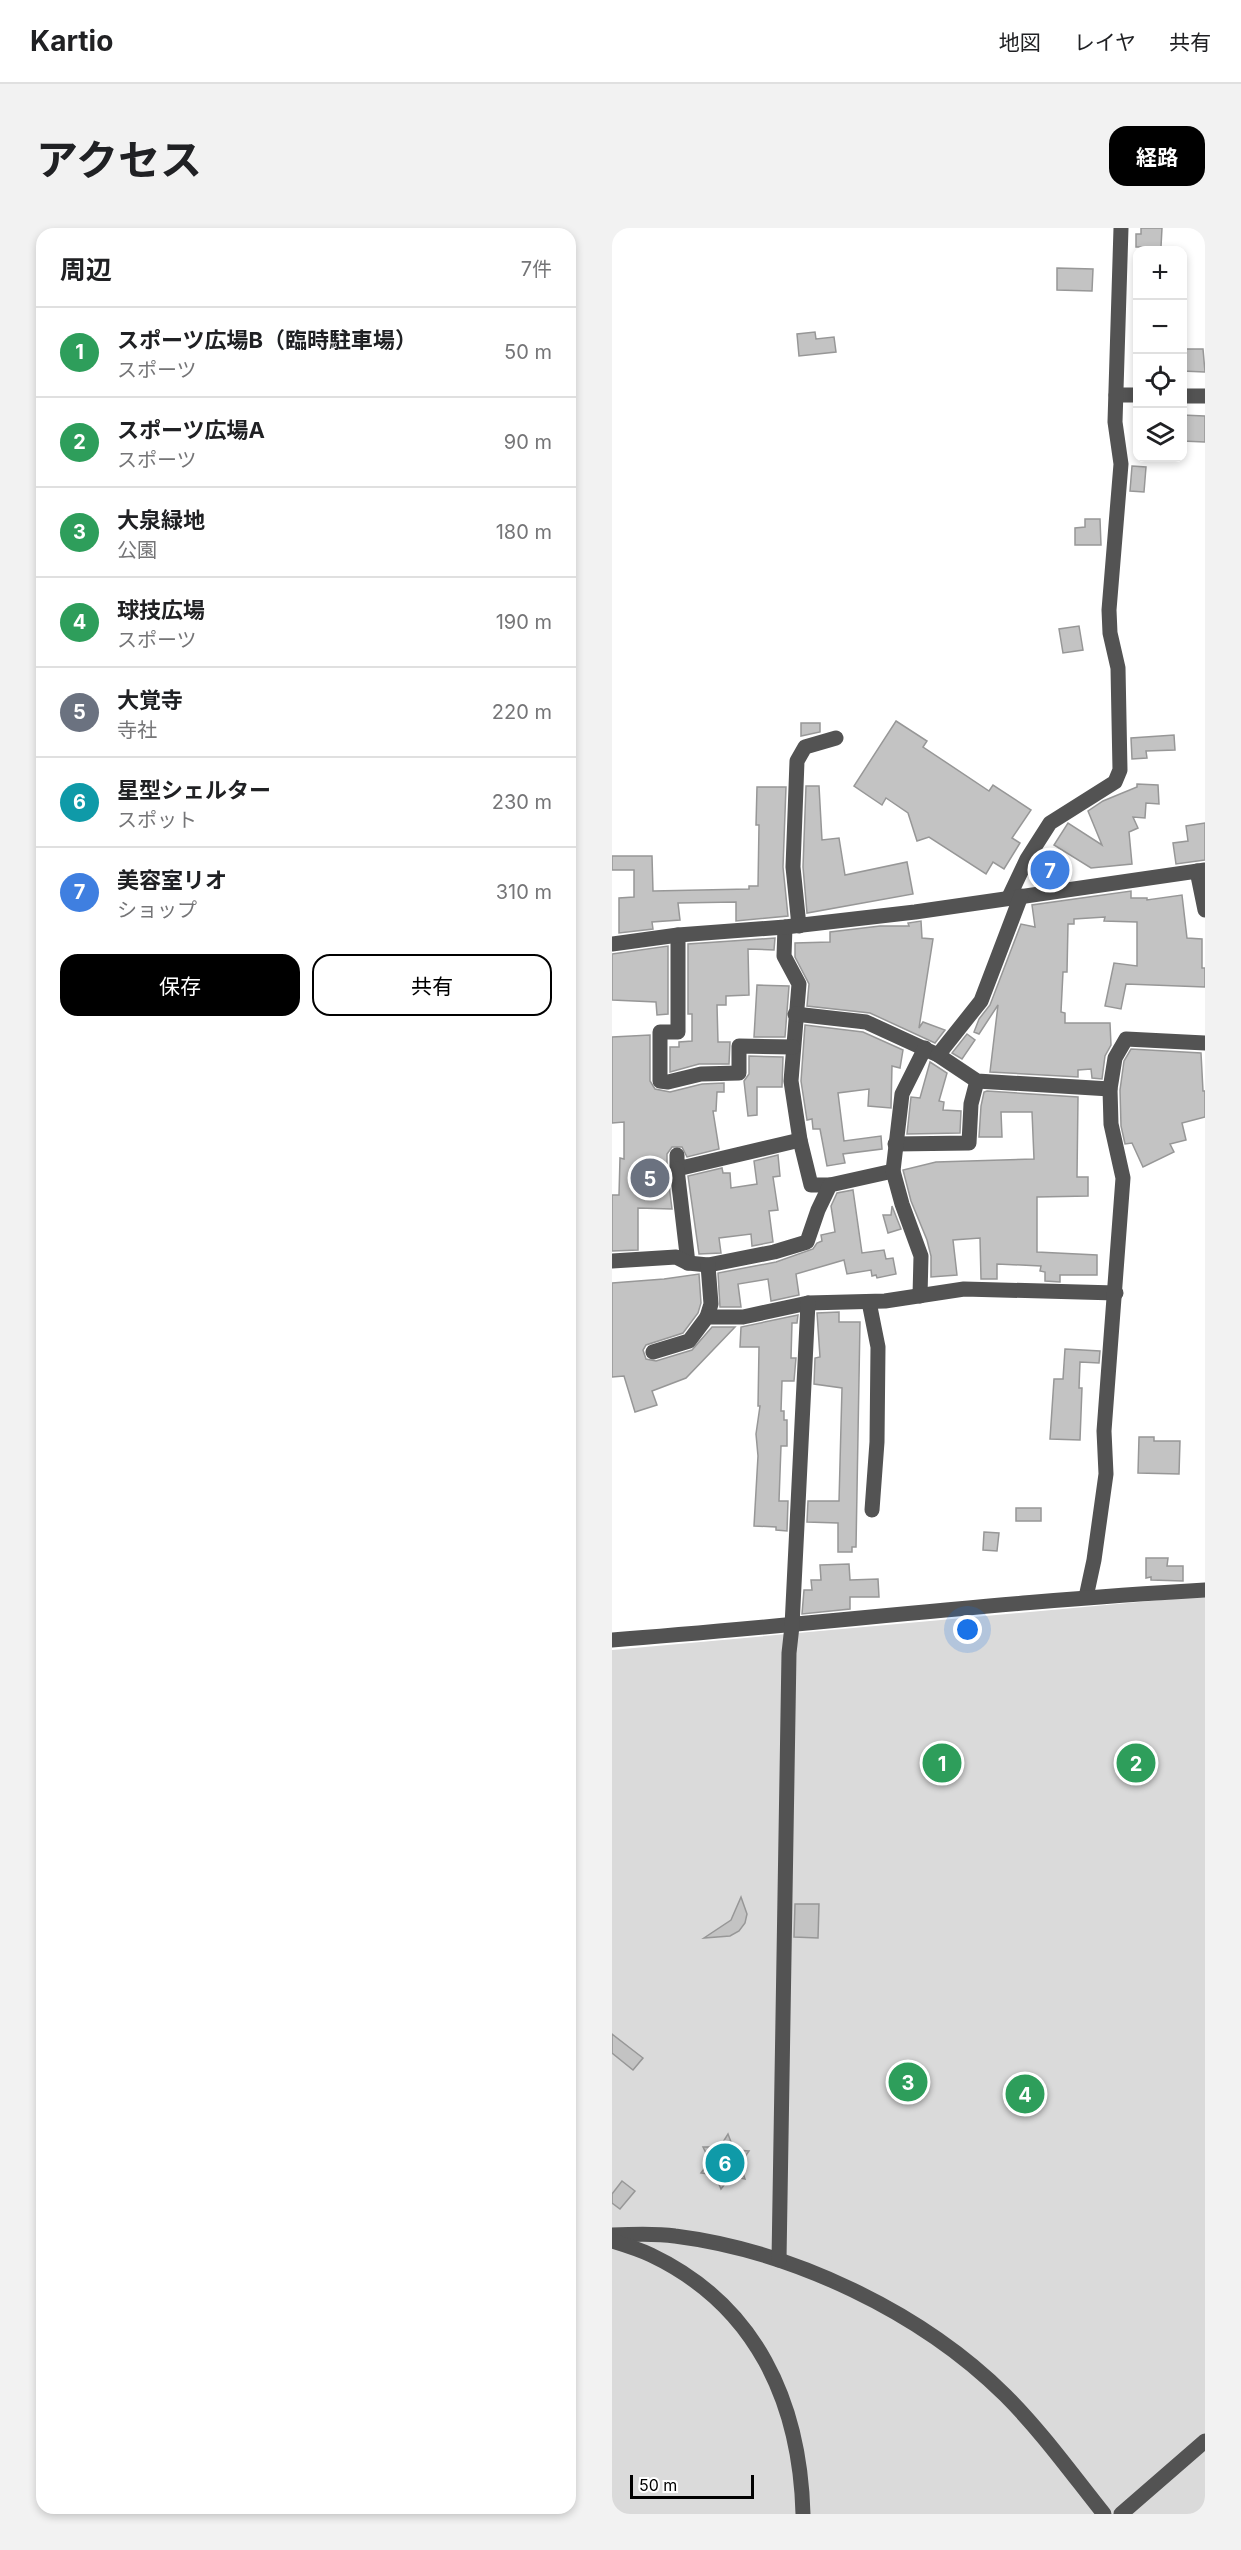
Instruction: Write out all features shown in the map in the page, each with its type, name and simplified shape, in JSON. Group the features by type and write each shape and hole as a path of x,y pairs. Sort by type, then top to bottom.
{"street":[{"path":"920,1296 921,1256 902,1204 893,1170 902,1094 932,1052 981,1001 1028,859 1050,823 1116,782 1120,770 1118,668 1110,633 1109,610 1121,464 1115,422 1121,228"},
{"path":"1116,394 1133,395"},
{"path":"1187,396 1205,396"},
{"path":"836,738 805,747 797,761 792,926 783,956 799,984 791,1082 800,1140 811,1185 830,1185 893,1170"},
{"path":"612,944 678,935 792,926 915,912 1201,871 1205,910"},
{"path":"678,935 678,1032 660,1032 660,1082 701,1074 739,1073 739,1046 793,1047"},
{"path":"795,1014 866,1022 932,1052 977,1081 1110,1089"},
{"path":"1086,1597 1094,1560 1106,1474 1104,1431 1123,1178 1111,1124 1110,1089 1115,1059 1126,1039 1205,1042"},
{"path":"895,1144 969,1143 971,1104 977,1081"},
{"path":"688,1263 677,1162 800,1140"},
{"path":"612,1261 676,1257 688,1263 708,1265 774,1252 807,1242 830,1185"},
{"path":"653,1352 689,1341 707,1317 711,1304 708,1265"},
{"path":"707,1317 743,1317 808,1304 869,1302 964,1290 1116,1293"},
{"path":"869,1302 878,1347 869,1504"},
{"path":"779,2260 789,1665 808,1304"},
{"path":"612,1640 792,1626 1086,1597 1205,1590"},
{"path":"612,2235 682,2237 779,2260 844,2286 902,2316 976,2370 1027,2419 1104,2514"},
{"path":"612,2241 651,2255 686,2275 731,2313 757,2347 780,2389 796,2440 801,2470 803,2514"},
{"path":"1121,2514 1205,2441"}],"shaded area":[{"path":"1205,1596 1205,2514 612,2514 612,1650"}],"building":[{"path":"1141,228 1162,228 1161,246 1136,246 1136,234 1141,234"},
{"path":"1057,268 1093,269 1092,291 1057,290"},
{"path":"815,332 816,339 834,337 836,352 799,356 797,334"},
{"path":"1187,349 1203,349 1205,372 1187,371"},
{"path":"1187,415 1205,416 1205,442 1187,441"},
{"path":"1132,466 1146,467 1144,492 1130,491"},
{"path":"1085,519 1100,519 1101,545 1075,545 1075,528 1085,527"},
{"path":"1079,626 1083,650 1063,653 1059,629"},
{"path":"896,721 927,741 923,747 989,791 993,785 1031,810 1012,838 1020,843 1004,869 993,862 986,874 929,837 917,841 908,813 886,798 882,805 854,786"},
{"path":"801,723 820,723 820,732 801,736"},
{"path":"1174,735 1175,750 1146,751 1147,758 1132,759 1131,738"},
{"path":"1137,784 1158,785 1159,804 1146,803 1145,818 1133,817 1138,828 1129,832 1132,864 1091,868 1054,845 1068,823 1102,845 1088,811 1103,801 1137,787"},
{"path":"806,786 819,786 822,840 839,838 845,875 907,862 913,894 807,913 803,867"},
{"path":"757,787 786,787 783,867 788,916 736,921 736,902 678,903 680,920 652,922 653,929 619,933 619,898 634,897 634,870 612,870 612,856 652,856 653,891 749,889 749,886 758,886"},
{"path":"1205,823 1205,860 1176,864 1173,843 1188,841 1186,826"},
{"path":"1131,891 1131,898 1147,898 1147,900 1182,895 1187,938 1202,939 1202,968 1205,968 1205,987 1126,984 1121,1009 1105,1006 1114,963 1137,966 1137,922 1104,921 1105,917 1074,919 1074,924 1068,924 1067,972 1063,972 1061,1012 1065,1013 1065,1023 1110,1023 1111,1045 1105,1056 1102,1079 1092,1078 1091,1069 1078,1070 1078,1077 990,1072 998,1005 979,1034 974,1032 979,1019 990,1005 1021,924 1035,927 1032,905"},
{"path":"921,921 922,938 933,939 919,1028 923,1022 945,1030 935,1043 870,1013 807,1006 809,984 795,957 795,943 830,942 830,932 880,926 909,926 908,923"},
{"path":"775,938 774,950 748,949 749,995 726,996 726,1005 717,1005 718,1042 730,1042 729,1064 699,1064 670,1072 670,1047 679,1047 679,1042 692,1041 692,1014 688,1014 688,944"},
{"path":"668,946 668,1014 657,1015 656,1002 612,1000 612,954"},
{"path":"757,985 789,986 785,1037 754,1037"},
{"path":"805,1025 863,1032 903,1050 900,1068 892,1066 891,1108 868,1106 869,1089 838,1093 844,1141 881,1136 882,1149 843,1154 845,1163 827,1166 820,1129 813,1129 812,1119 807,1120 801,1081"},
{"path":"967,1034 975,1040 962,1059 952,1053"},
{"path":"650,1035 650,1081 655,1089 670,1092 702,1084 724,1083 724,1092 717,1092 716,1111 713,1111 719,1149 687,1157 682,1147 672,1147 667,1154 667,1169 672,1209 638,1208 638,1250 612,1251 612,1195 619,1195 620,1158 624,1159 624,1122 612,1123 612,1037"},
{"path":"1131,1049 1201,1053 1203,1091 1205,1091 1205,1117 1182,1123 1186,1140 1170,1144 1174,1152 1143,1167 1132,1143 1125,1144 1121,1126 1120,1090 1124,1061"},
{"path":"749,1056 783,1057 782,1087 757,1087 757,1115 748,1116 744,1081 749,1074"},
{"path":"930,1062 947,1073 939,1101 944,1102 943,1110 961,1111 960,1133 907,1134 911,1097 920,1098"},
{"path":"984,1092 1078,1097 1077,1177 1088,1177 1088,1196 1037,1197 1037,1252 1097,1255 1097,1275 1060,1275 1060,1282 1045,1281 1045,1272 1040,1271 1041,1266 997,1264 997,1279 981,1279 980,1238 953,1240 957,1275 931,1277 931,1256 927,1240 911,1201 903,1170 936,1162 1034,1159 1032,1112 1001,1112 1002,1137 979,1137 981,1106"},
{"path":"778,1155 780,1176 773,1177 778,1210 769,1211 773,1242 752,1246 751,1234 719,1238 721,1253 699,1254 688,1176 722,1168 723,1173 730,1173 731,1188 757,1184 754,1161"},
{"path":"853,1190 862,1253 884,1250 886,1259 893,1258 896,1274 877,1278 876,1275 872,1276 871,1270 847,1274 844,1260 796,1274 799,1295 771,1301 768,1279 738,1284 741,1307 720,1307 718,1273 776,1262 813,1249 817,1243 822,1241 821,1235 835,1232 831,1206 837,1193"},
{"path":"892,1206 901,1229 888,1233 883,1215 891,1215"},
{"path":"699,1274 701,1303 698,1313 683,1333 646,1345 643,1350 646,1359 656,1361 692,1350 712,1327 735,1327 686,1378 652,1391 657,1405 635,1412 624,1376 612,1377 612,1283"},
{"path":"839,1312 839,1322 860,1322 856,1547 852,1547 852,1552 838,1552 838,1523 807,1522 808,1501 839,1501 842,1388 814,1384 815,1358 820,1357 817,1313"},
{"path":"798,1315 797,1323 792,1323 791,1358 796,1358 794,1381 782,1381 781,1411 784,1411 784,1420 787,1420 787,1446 781,1446 779,1501 788,1501 787,1531 776,1530 776,1527 754,1526 758,1456 756,1434 760,1406 758,1406 759,1347 740,1347 741,1327"},
{"path":"1065,1349 1100,1351 1099,1363 1080,1362 1079,1388 1082,1388 1080,1440 1050,1439 1054,1379 1063,1379"},
{"path":"1139,1437 1154,1437 1154,1441 1180,1441 1179,1474 1138,1473"},
{"path":"1016,1508 1041,1508 1041,1521 1016,1521"},
{"path":"984,1532 999,1533 997,1551 983,1550"},
{"path":"1146,1558 1168,1558 1167,1566 1183,1566 1183,1581 1146,1578"},
{"path":"849,1564 850,1580 878,1579 879,1597 850,1597 850,1609 802,1614 804,1590 812,1590 811,1580 821,1580 820,1565"},
{"path":"741,1897 747,1914 745,1923 739,1931 730,1936 704,1938 731,1920"},
{"path":"795,1904 819,1904 818,1938 794,1937"},
{"path":"612,2034 643,2058 633,2070 612,2053"},
{"path":"728,2134 734,2150 749,2151 740,2164 745,2179 731,2176 721,2189 715,2175 701,2173 710,2161 703,2147 720,2147"},
{"path":"622,2181 635,2191 620,2209 612,2203 612,2194"}],"place":[{"name":"美容室リオ","path":"1050,870"},
{"name":"大覚寺","path":"650,1178"},
{"name":"スポーツ広場B（臨時駐車場）","path":"942,1763"},
{"name":"スポーツ広場A","path":"1136,1763"},
{"name":"大泉緑地","path":"908,2082"},
{"name":"球技広場","path":"1025,2094"},
{"name":"星型シェルター","path":"725,2163"}]}
